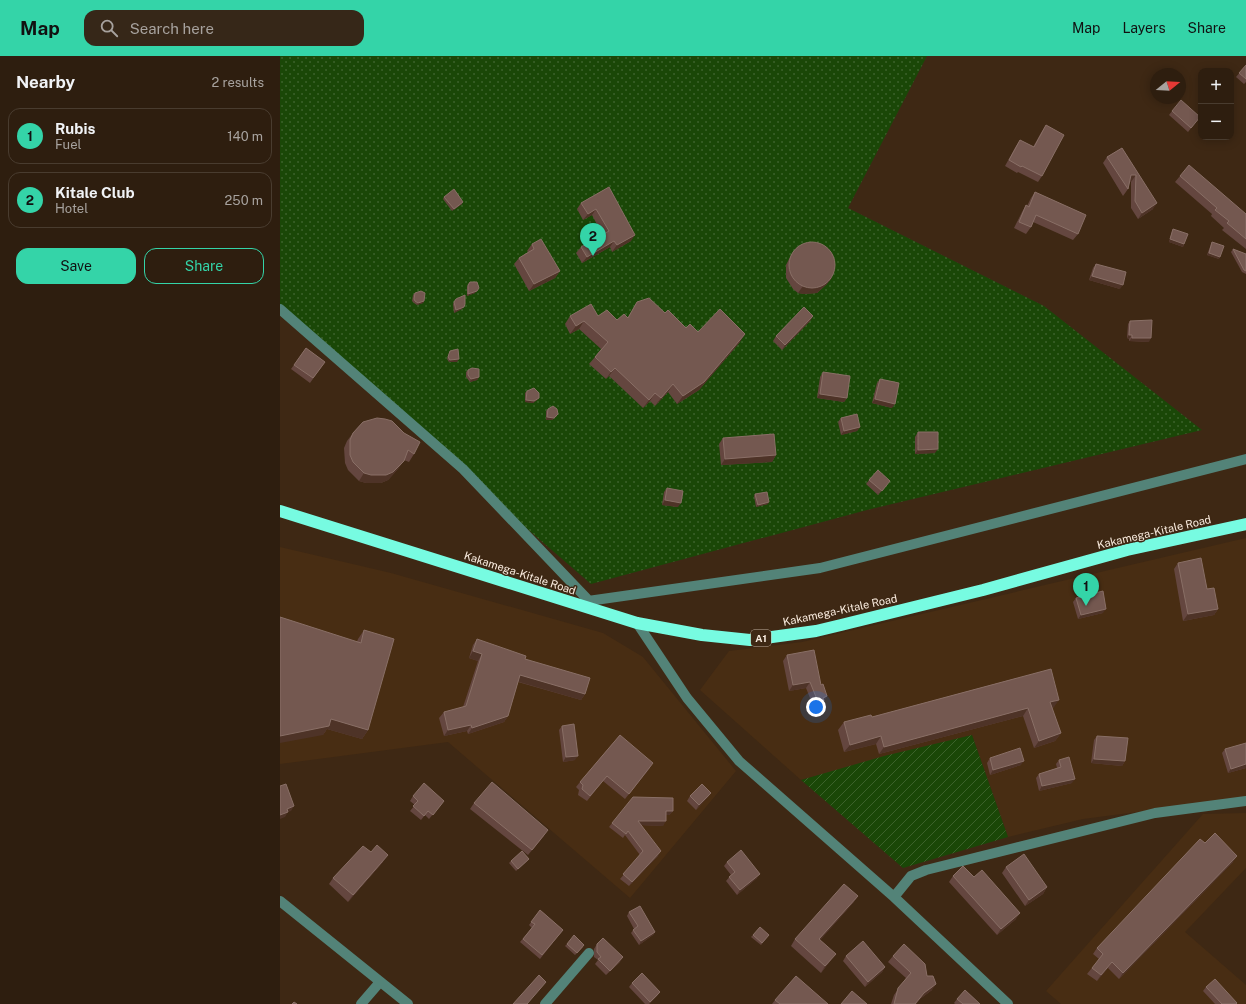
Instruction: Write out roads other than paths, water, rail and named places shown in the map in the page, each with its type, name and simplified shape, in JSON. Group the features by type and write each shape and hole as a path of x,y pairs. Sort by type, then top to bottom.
{"highway":[{"name":"Kakamega-Kitale Road","path":"280,511 637,623 702,636 750,640 816,631 982,590 1127,550 1246,524"}],"street":[{"path":"280,309 463,469 588,601 602,613"},
{"path":"588,601 820,568 1246,459"},
{"path":"637,623 687,698 739,761 894,897 1008,1004"},
{"path":"894,897 911,876 926,870 1155,813 1246,801"},
{"path":"280,902 408,1004"},
{"path":"545,1004 588,953"},
{"path":"361,1004 380,982"}],"place":[{"name":"Kitale Club","path":"593,256"},
{"name":"Rubis","path":"1086,606"}]}
